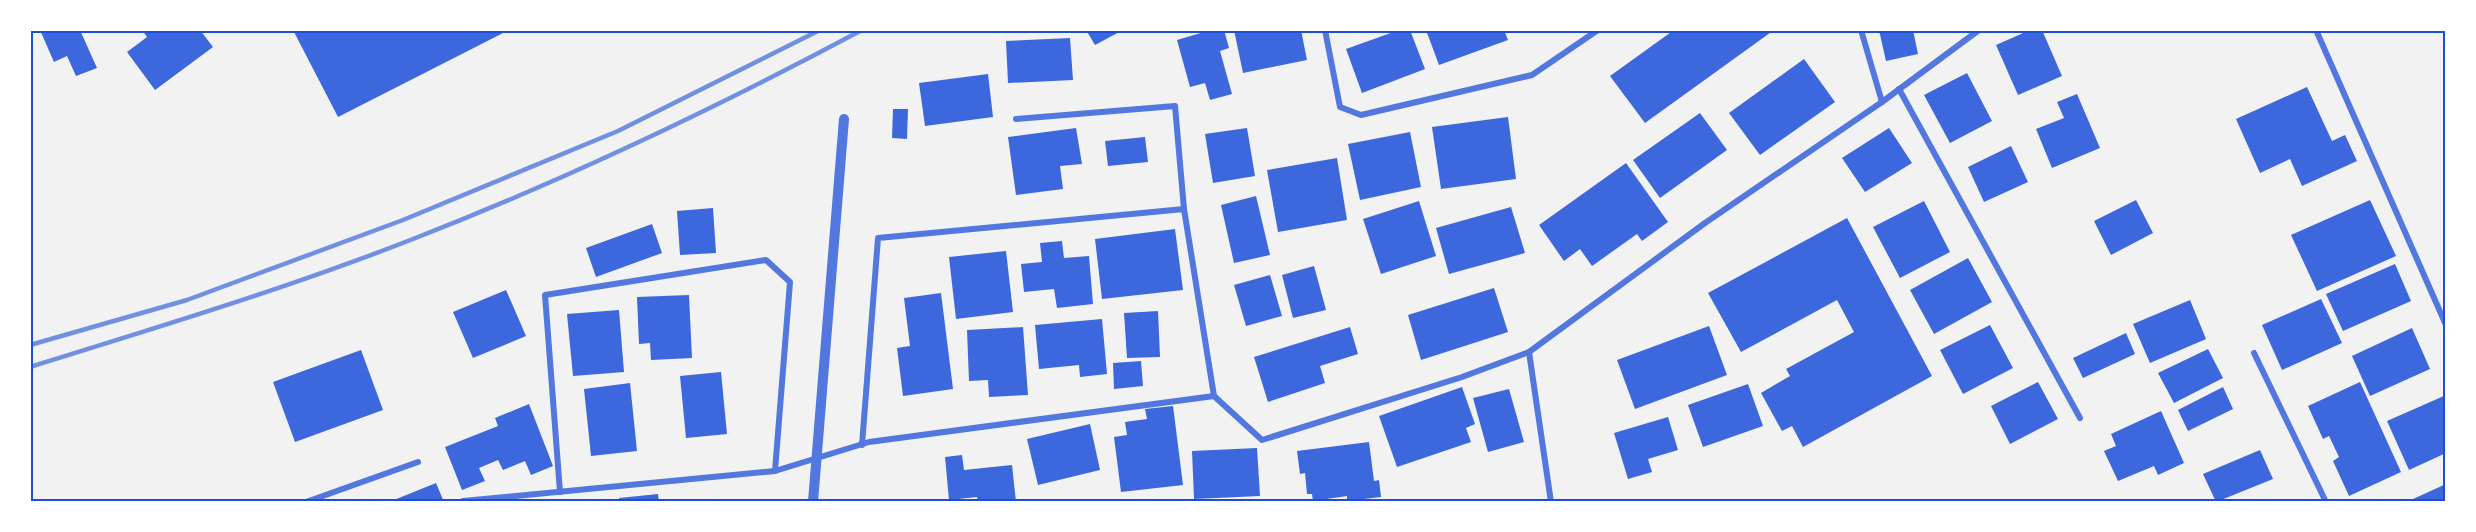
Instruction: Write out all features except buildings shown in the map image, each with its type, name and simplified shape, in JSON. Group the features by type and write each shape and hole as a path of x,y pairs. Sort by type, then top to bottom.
{"street":[{"path":"1325,30 1340,107 1361,115 1532,75 1598,30"},
{"path":"1861,30 1881,102"},
{"path":"1016,119 1175,106 1184,209 1214,396 1262,440 1461,377 1529,352 1705,224 1881,102 1978,30"},
{"path":"2316,30 2446,324"},
{"path":"1899,89 2080,418"},
{"path":"813,502 844,118"},
{"path":"861,445 878,238 1184,209"},
{"path":"560,492 545,295 766,260 790,282 775,471"},
{"path":"1529,352 1551,502"},
{"path":"2254,353 2326,502"},
{"path":"463,501 775,471 869,442 1017,420 1214,396"},
{"path":"306,502 418,462"}],"railway":[{"path":"30,345 187,300 403,220 618,131 820,30"},
{"path":"30,367 271,290 366,257 471,216 640,141 862,30"}]}
